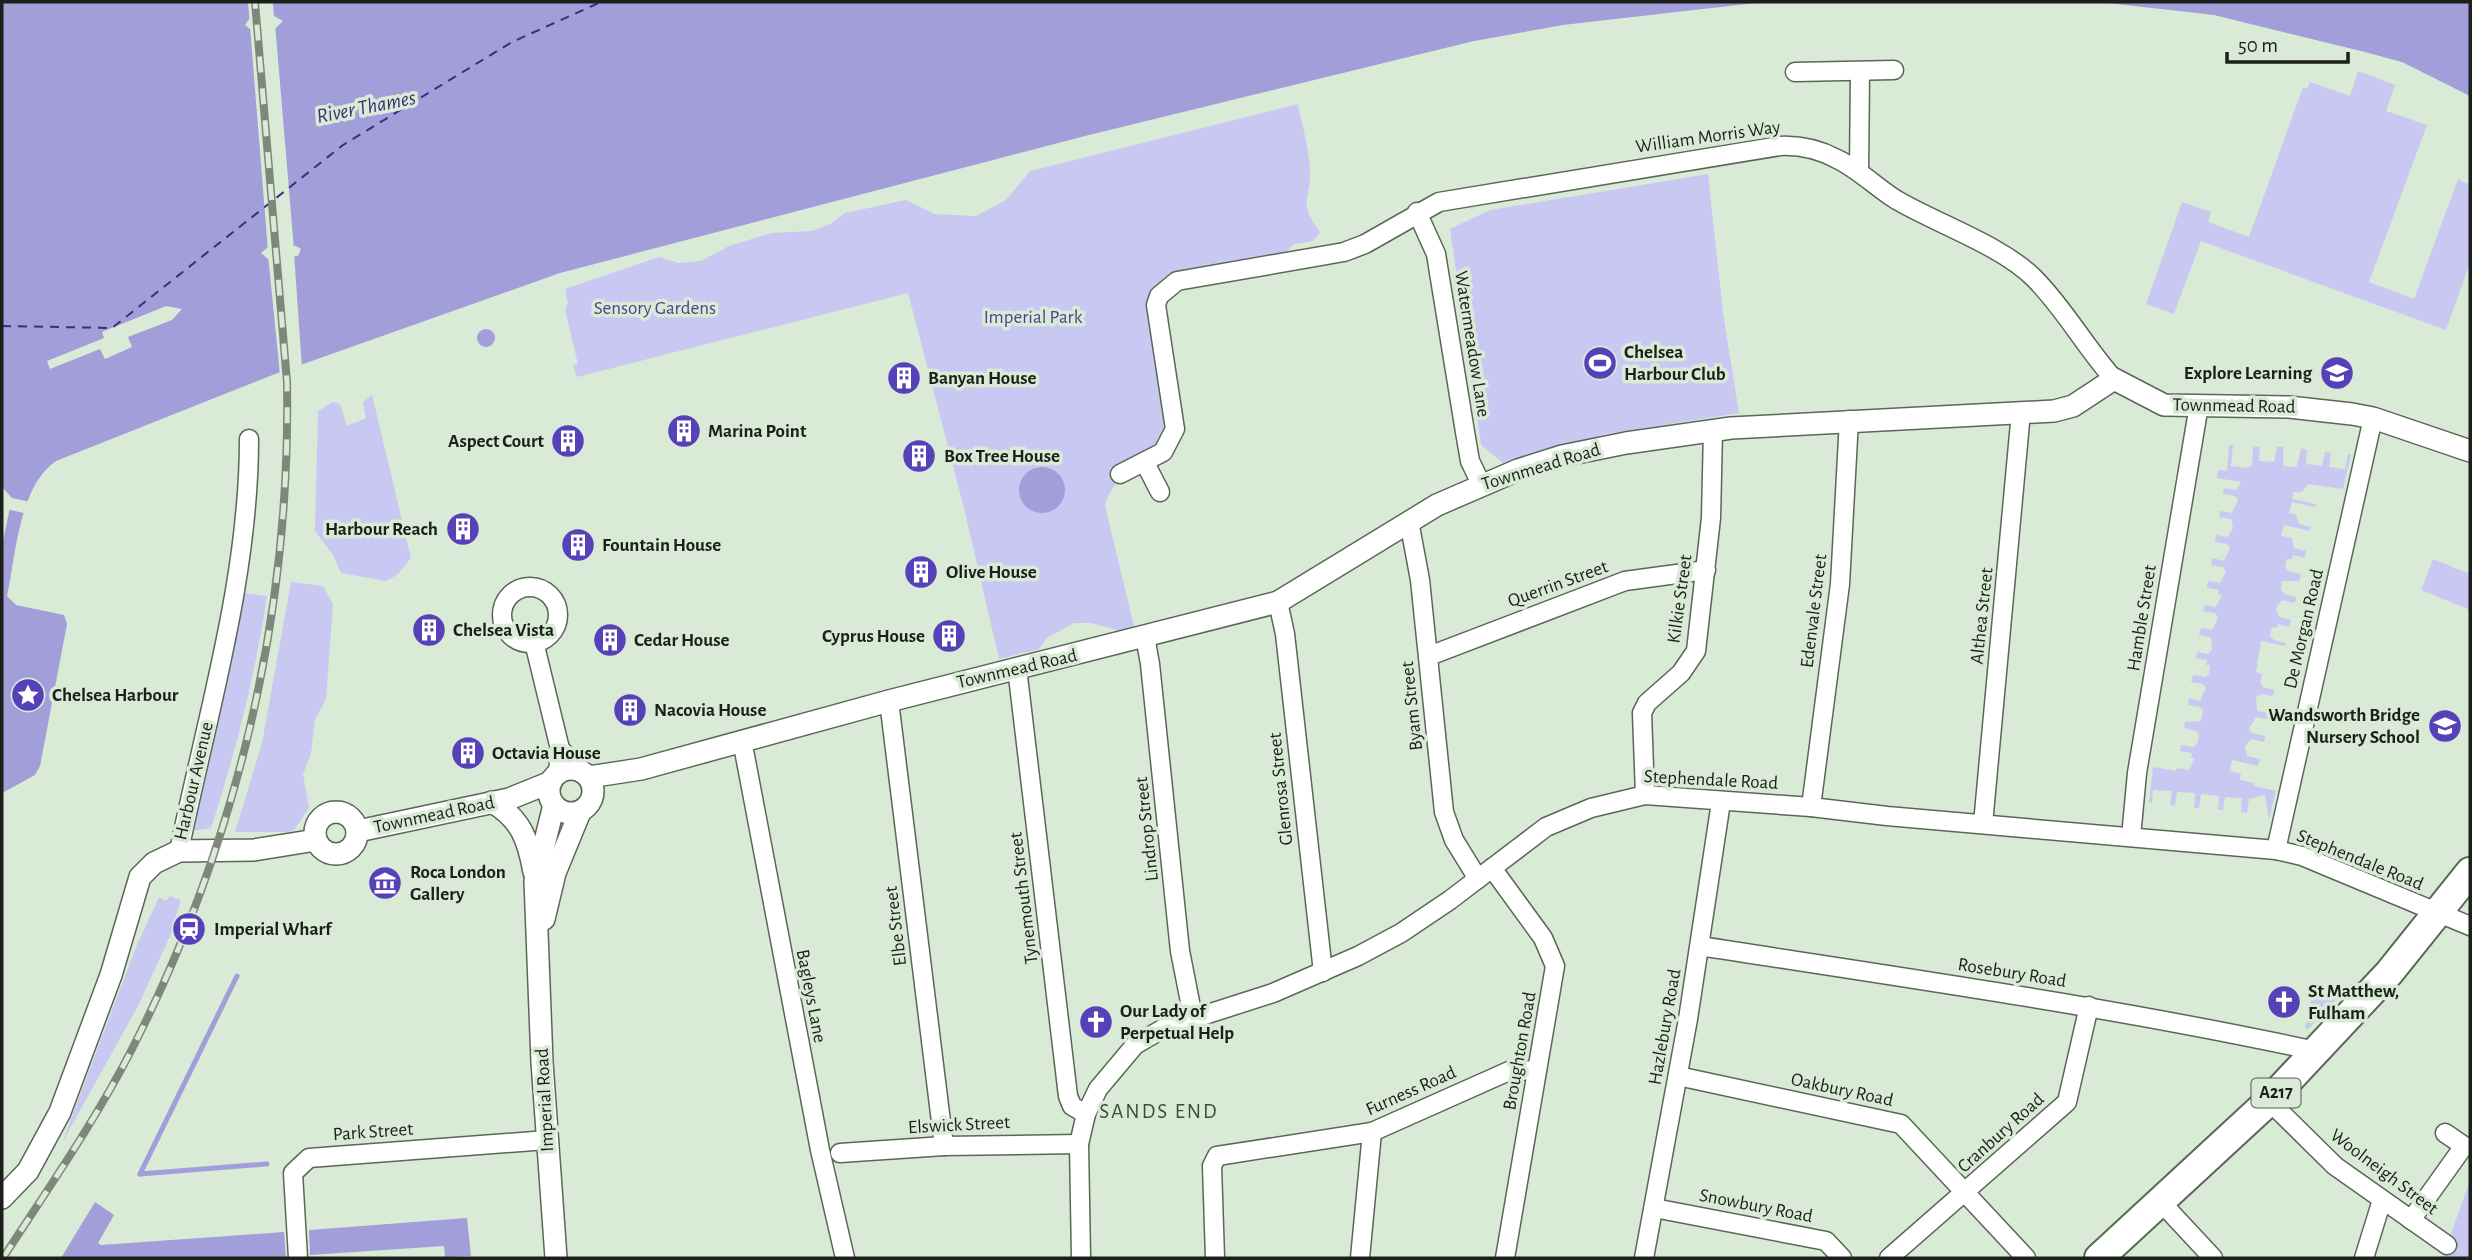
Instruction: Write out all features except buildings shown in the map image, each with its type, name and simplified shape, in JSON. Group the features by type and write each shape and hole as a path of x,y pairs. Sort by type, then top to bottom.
{"main road":[{"name":"A217","path":"2099,1258 2269,1101 2389,973 2470,872"}],"street":[{"path":"1795,72 1894,70"},
{"path":"1859,172 1860,72"},
{"name":"William Morris Way","path":"1145,463 1163,452 1175,429 1156,306 1166,287 1186,278 1345,252 1366,244 1417,212 1439,202 1780,146 1821,152 1859,172 1896,200 1994,251 2032,275 2068,317 2093,356 2114,379"},
{"name":"Watermeadow Lane","path":"1417,212 1436,254 1466,442 1470,461 1481,484"},
{"name":"Townmead Road","path":"554,790 566,813 586,789 641,769 888,701 1278,602 1409,521 1481,484 1562,456 1626,443 1713,430 1849,420 2054,411 2073,406 2114,379 2164,405 2289,407 2373,418 2470,452"},
{"name":"Hamble Street","path":"2131,837 2137,773 2199,405"},
{"name":"Althea Street","path":"1983,824 2021,412"},
{"name":"De Morgan Road","path":"2276,850 2373,418"},
{"name":"Edenvale Street","path":"1811,807 1840,584 1849,420"},
{"name":"Kilkie Street","path":"1645,795 1642,713 1647,703 1681,673 1696,651 1711,517 1713,430"},
{"name":"Harbour Avenue","path":"2,1198 28,1171 60,1112 111,975 140,877 153,863 179,851 231,616 246,530 250,439"},
{"path":"1120,474 1145,463 1160,492"},
{"name":"Byam Street","path":"1409,521 1416,553 1429,656 1444,812 1454,840 1485,874"},
{"name":"Querrin Street","path":"1429,656 1625,581 1706,570"},
{"name":"Glenrosa Street","path":"1278,602 1286,634 1323,972"},
{"name":"Lindrop Street","path":"1145,636 1180,951 1193,1017"},
{"path":"534,642 560,749 586,789"},
{"name":"Tynemouth Street","path":"1017,668 1068,1096 1072,1106 1086,1115"},
{"name":"Elbe Street","path":"888,701 944,1146"},
{"name":"Bagleys Lane","path":"742,740 820,1150 845,1258"},
{"path":"554,790 560,749"},
{"name":"Townmead Road","path":"358,831 554,790 569,769 586,789"},
{"name":"Imperial Road","path":"539,942 555,873 586,789"},
{"name":"Imperial Road","path":"554,790 535,881 547,1140 556,1258"},
{"name":"Stephendale Road","path":"1081,1258 1079,1144 1086,1115 1098,1089 1135,1045 1164,1028 1273,993 1323,972 1401,933 1559,820 1591,808 1645,795 1811,807 2276,850 2302,856 2470,926"},
{"path":"500,800 523,829 535,881"},
{"name":"Hazlebury Road","path":"1644,1258 1700,947 1721,802"},
{"name":"Townmead Road","path":"328,813 348,815 358,831 355,844 338,855 324,851 316,841 318,821 328,813"},
{"name":"Townmead Road","path":"179,851 254,850 316,841"},
{"name":"Broughton Road","path":"1485,874 1543,938 1555,966 1504,1258"},
{"name":"Rosebury Road","path":"1700,947 2089,1006 2202,1026 2316,1051"},
{"name":"Cranbury Road","path":"1889,1258 2067,1102 2089,1006"},
{"name":"Furness Road","path":"1215,1258 1212,1166 1217,1156 1372,1132 1509,1072 1537,1070"},
{"name":"Oakbury Road","path":"1678,1076 1901,1124 2026,1258"},
{"name":"Woolneigh Street","path":"2269,1101 2335,1166 2446,1245"},
{"path":"1360,1258 1372,1132"},
{"path":"2411,1220 2463,1146 2445,1133"},
{"name":"Park Street","path":"298,1258 292,1173 309,1158 547,1140"},
{"name":"Elswick Street","path":"840,1153 944,1146 1079,1144"},
{"path":"2364,1258 2382,1200"},
{"path":"2160,1201 2213,1258"},
{"name":"Snowbury Road","path":"1654,1208 1826,1241 1843,1258"}],"green space":[{"path":"2358,71 2395,85 2386,111 2427,125 2369,282 2414,299 2458,179 2470,185 2470,263 2446,330 2201,241 2174,314 2146,304 2182,202 2211,212 2208,222 2249,237 2303,87 2307,89 2310,82 2350,96"},
{"name":"Imperial Park","path":"1298,104 1309,162 1307,207 1320,232 1313,241 1294,244 1283,255 1173,273 1158,283 1147,308 1169,423 1158,446 1117,482 1105,506 1134,626 1120,631 1092,623 1074,623 1047,638 1039,649 999,659 964,508 908,293 577,377 573,365 578,364 565,310 568,303 565,289 659,257 679,263 701,261 729,246 771,233 812,231 830,224 845,213 906,200 935,214 976,216 1006,200 1030,171"},
{"name":"Chelsea Harbour Club","path":"1708,174 1723,313 1739,413 1606,434 1503,463 1481,445 1450,229 1490,210"},
{"path":"372,395 411,558 398,574 386,581 341,573 333,555 315,531 318,411 333,402 340,404 347,426 366,418 363,402"},
{"path":"2229,445 2233,445 2231,466 2248,468 2252,465 2253,446 2260,447 2259,461 2274,462 2277,447 2283,447 2283,466 2297,467 2301,448 2307,450 2306,464 2322,466 2325,452 2331,453 2329,467 2345,469 2348,454 2351,455 2343,489 2308,484 2302,492 2293,492 2292,499 2316,504 2315,507 2292,502 2289,513 2296,515 2299,524 2311,527 2310,531 2284,525 2281,536 2292,538 2294,548 2306,551 2305,558 2293,555 2292,559 2287,559 2285,566 2288,571 2301,574 2299,581 2282,581 2281,589 2284,594 2296,597 2295,603 2282,600 2276,608 2279,617 2291,620 2289,627 2278,624 2277,628 2272,627 2270,636 2286,643 2285,646 2261,641 2256,672 2262,674 2260,682 2263,687 2274,690 2273,696 2261,694 2256,697 2257,711 2269,713 2268,719 2256,717 2249,728 2252,733 2265,736 2264,742 2251,739 2245,747 2247,756 2260,759 2258,766 2232,760 2230,771 2241,774 2240,780 2276,791 2269,820 2265,795 2249,799 2247,813 2241,812 2242,798 2225,797 2223,810 2218,810 2219,796 2201,794 2199,808 2194,808 2195,793 2177,792 2175,806 2170,805 2172,791 2153,790 2152,803 2149,803 2153,767 2189,770 2195,758 2191,758 2192,753 2180,751 2181,745 2193,747 2197,744 2199,735 2196,731 2184,728 2185,722 2201,721 2203,711 2200,707 2188,705 2189,698 2200,701 2206,688 2203,684 2191,682 2193,675 2205,677 2209,674 2210,665 2206,665 2207,660 2196,658 2197,652 2208,654 2212,650 2211,637 2199,635 2201,628 2212,630 2218,618 2215,613 2203,611 2205,605 2216,607 2222,595 2218,594 2219,590 2207,588 2208,581 2220,583 2226,571 2223,567 2211,565 2212,558 2224,561 2230,548 2227,544 2215,542 2216,535 2228,537 2233,528 2231,519 2219,517 2220,511 2232,513 2238,500 2235,496 2223,494 2224,488 2236,490 2241,482 2217,478 2218,470 2227,471"},
{"path":"2433,559 2470,574 2470,610 2421,590"},
{"path":"291,582 323,586 333,604 326,699 315,719 311,754 303,774 309,808 294,830 288,832 235,832 262,743"},
{"path":"244,593 267,596 251,684 211,828 192,831"},
{"path":"170,896 181,900 170,936 138,1006 62,1143 136,947 159,897 166,901"},
{"path":"2314,984 2338,997 2308,1029 2305,1028"},
{"path":"2470,1181 2470,1258 2442,1258"}],"water":[{"name":"River Thames","path":"2,2 1764,2 1563,25 1474,41 1089,135 560,273 275,374 56,461 44,472 27,504 7,596 16,605 64,615 67,624 40,766 35,775 2,793 2,546 12,498 2,487","holes":["274,16 283,21 275,29 250,29 245,25 249,19","296,246 301,249 298,256 268,259 261,253 268,247"]},
{"path":"2099,2 2470,2 2470,96 2402,62 2365,52 2214,15"},
{"path":"486,329 492,332 495,338 492,344 486,347 480,344 477,338 480,332"},
{"path":"1042,467 1058,474 1065,490 1058,506 1042,513 1026,506 1019,490 1026,474"},
{"path":"95,1202 114,1215 98,1243 101,1245 284,1232 286,1258 61,1258"},
{"path":"467,1218 471,1256 445,1257 444,1246 310,1255 309,1230"}],"pier":[{"path":"248,2 273,2 274,20 250,24 275,24 294,249 268,251"},
{"path":"294,253 302,368 277,377 280,375 268,255"},
{"path":"166,306 182,309 172,320 128,337 132,347 105,359 100,349 50,369 47,361 104,338 102,332"},
{"path":"8,497 30,502 28,514 6,509"}],"waterway":[{"path":"140,1174 237,976"},
{"path":"140,1174 267,1164"}],"ferry route":[{"path":"2,326 112,328 343,145 512,42 601,2"}],"railway":[{"path":"3,1258 102,1104 131,1051 168,972 201,892 228,810 250,726 267,641 279,555 286,469 287,382 255,2"}],"place":[{"name":"Chelsea Harbour Club","path":"1600,363"},
{"name":"Explore Learning","path":"2337,373"},
{"name":"Banyan House","path":"904,378"},
{"name":"Marina Point","path":"684,431"},
{"name":"Aspect Court","path":"568,441"},
{"name":"Box Tree House","path":"919,456"},
{"name":"Harbour Reach","path":"463,529"},
{"name":"Fountain House","path":"578,545"},
{"name":"Olive House","path":"921,572"},
{"name":"Chelsea Vista","path":"429,630"},
{"name":"Cyprus House","path":"949,636"},
{"name":"Cedar House","path":"610,640"},
{"name":"Chelsea Harbour","path":"28,695"},
{"name":"Nacovia House","path":"630,710"},
{"name":"Wandsworth Bridge Nursery School","path":"2445,726"},
{"name":"Octavia House","path":"468,753"},
{"name":"Roca London Gallery","path":"385,883"},
{"name":"Imperial Wharf","path":"189,929"},
{"name":"St Matthew, Fulham","path":"2284,1002"},
{"name":"Our Lady of Perpetual Help","path":"1096,1022"}],"district":[{"name":"SANDS END","path":"1159,1111"}],"park label":[{"name":"Sensory Gardens","path":"655,308"}]}
